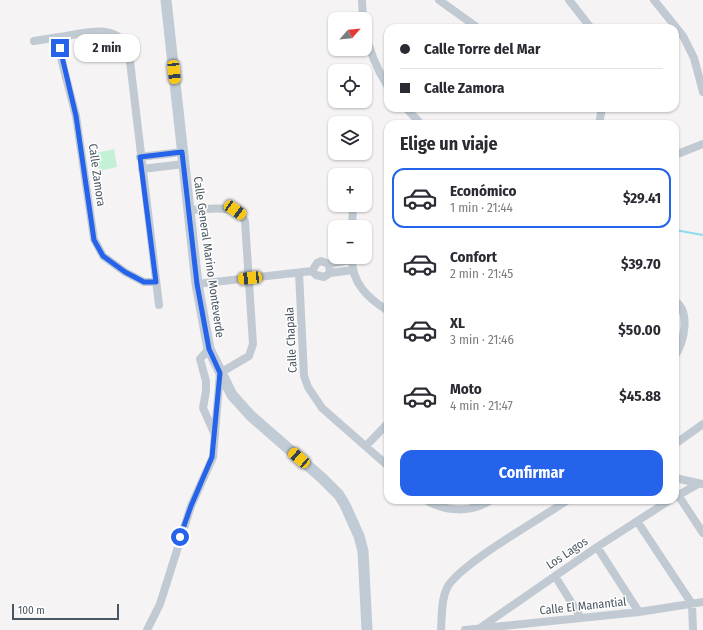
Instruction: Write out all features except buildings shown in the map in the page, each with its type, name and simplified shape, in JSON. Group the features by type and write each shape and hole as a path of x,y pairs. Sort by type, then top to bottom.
{"street":[{"name":"Calle General Marino Monteverde","path":"166,0 197,284 209,349 232,394 251,416 322,478 345,505 359,536 363,551 367,630"},
{"path":"362,0 363,12"},
{"path":"439,0 472,24"},
{"path":"569,0 588,24"},
{"path":"654,0 673,24"},
{"path":"34,41 104,31 120,36 126,44 159,305"},
{"path":"679,31 694,58 703,92"},
{"name":"Calle Zamora","path":"59,37 62,58 76,116 94,240 103,256 125,272 144,282 156,282"},
{"path":"372,56 375,66 384,81"},
{"path":"410,112 417,120"},
{"path":"679,153 703,144"},
{"path":"140,157 182,152"},
{"path":"142,169 184,164"},
{"path":"147,630 160,604 191,506 212,457 216,437 220,373 244,360 252,351 250,278 245,221 242,215 235,210 189,210"},
{"path":"197,284 312,271 317,263 321,261 329,269 353,270"},
{"path":"312,271 316,275 324,277 329,269 339,264"},
{"path":"352,264 358,285 370,300 384,309"},
{"name":"Calle Chapala","path":"299,273 304,376 308,388 322,408 384,462"},
{"path":"679,306 684,312 685,323 679,342"},
{"path":"209,349 200,359 206,381 203,408 216,437"},
{"path":"679,441 703,424"},
{"path":"366,446 384,427"},
{"path":"679,479 700,484"},
{"path":"679,494 700,484"},
{"path":"679,500 703,532"},
{"path":"434,504 440,507 457,510 472,508 482,504"},
{"path":"441,630 444,596 452,579 478,559 562,504"},
{"name":"Los Lagos","path":"480,629 597,547 664,504"},
{"path":"637,521 692,604 693,630"},
{"path":"597,547 639,612"},
{"path":"555,576 581,618"},
{"name":"Calle El Manantial","path":"465,630 551,626 581,618 639,612 703,602"}],"green space":[{"path":"114,149 117,167 99,171 96,153"}],"waterway":[{"path":"679,231 703,235"}],"route":[{"path":"60,48 76,116 94,240 103,256 125,272 144,282 156,282 140,157 182,152 197,284 209,349 220,373 215,444 212,457 191,506 180,537"}]}
